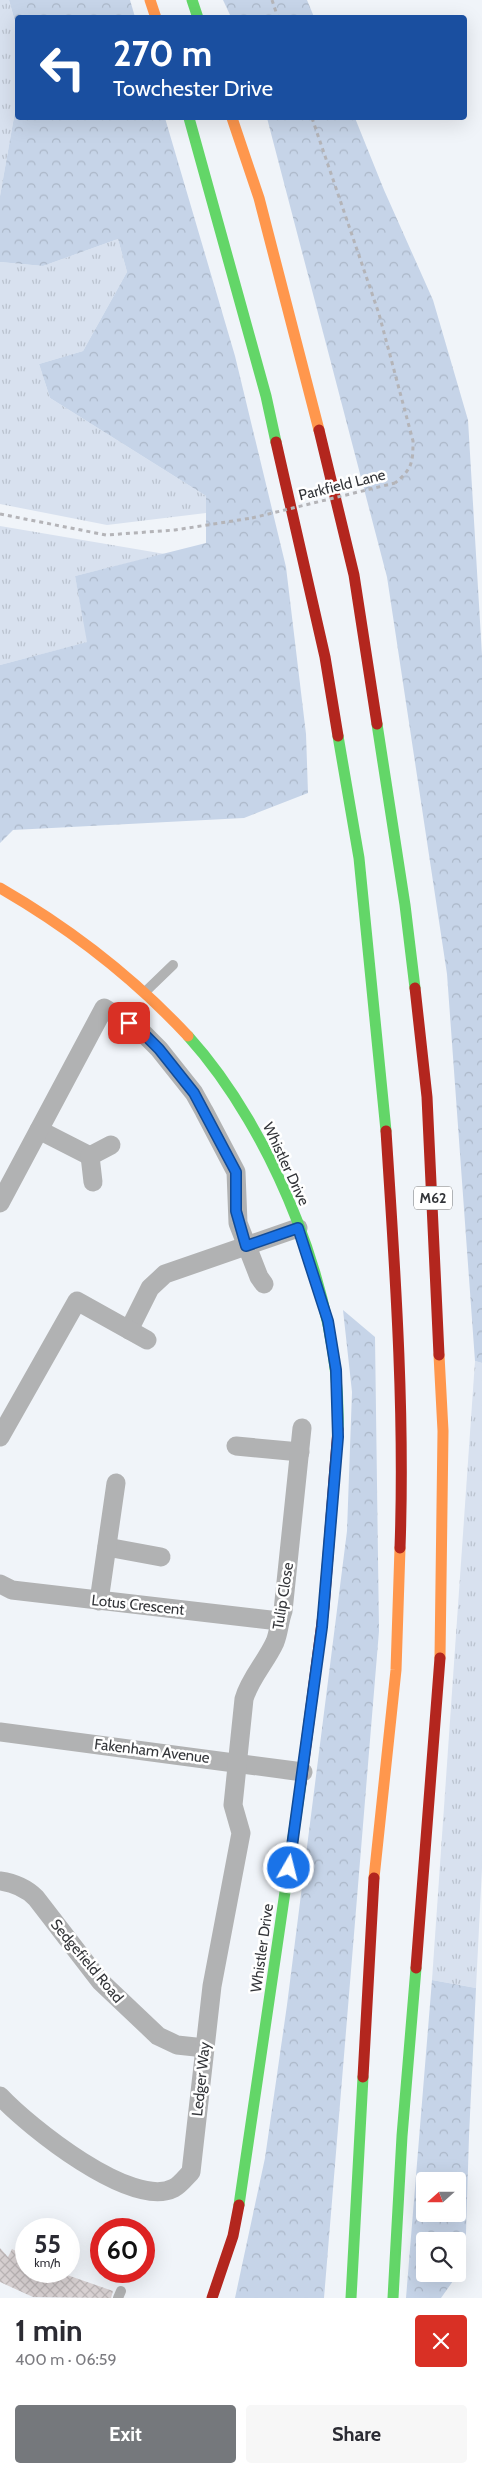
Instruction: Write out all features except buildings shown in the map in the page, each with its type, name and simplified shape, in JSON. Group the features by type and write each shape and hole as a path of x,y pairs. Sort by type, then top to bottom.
{"main road":[{"path":"150,0 155,15"},
{"path":"192,0 197,15"},
{"path":"190,120 266,396 325,657 359,858 384,1098 396,1292 403,1468 396,1670 374,1875 351,2298"},
{"name":"M62","path":"233,120 258,198 296,338 354,575 404,905 427,1097 443,1431 440,1662 402,2136 393,2298"},
{"name":"Whistler Drive","path":"0,888 75,934 118,967 200,1051 243,1110 277,1173 298,1228 328,1321 336,1370 338,1437 322,1627 303,1772 242,2193 233,2236 212,2298"}],"street":[{"path":"0,1203 104,1008 138,1028 159,1049 194,1093 236,1172 236,1211 246,1246 264,1284"},
{"path":"39,1130 90,1156"},
{"path":"90,1156 111,1145"},
{"path":"90,1156 93,1182"},
{"path":"129,1330 150,1288 165,1274 298,1228"},
{"path":"0,1437 77,1301 148,1340"},
{"name":"Tulip Close","path":"236,1762 247,1690 276,1640 279,1621 283,1612 302,1428"},
{"path":"236,1446 300,1452"},
{"path":"99,1601 116,1483"},
{"path":"107,1547 161,1557"},
{"name":"Lotus Crescent","path":"0,1584 12,1590 279,1621"},
{"name":"Fakenham Avenue","path":"0,1732 303,1772"},
{"name":"Ledger Way","path":"2,2103 72,2155 112,2180 128,2187 151,2192 174,2188 191,2172 212,1986 241,1833 233,1805 236,1762"},
{"name":"Sedgefield Road","path":"0,1881 9,1882 28,1890 106,1987 158,2036 178,2045 205,2048"}],"lane":[{"path":"144,992 173,965"}],"path":[{"path":"272,0 277,15"},
{"name":"Parkfield Lane","path":"0,514 106,535 174,530 252,518 395,483 409,472 413,458 413,441 379,314 313,120"}],"green space":[{"path":"0,0 9,0 15,22 15,111 0,196"},
{"path":"9,0 130,0 134,15 15,15 15,22"},
{"path":"223,0 307,0 313,15 230,15"},
{"path":"15,111 15,120 166,120 235,356 286,567 306,734 308,793 244,818 13,830 0,843 0,665 87,642 75,576 206,543 206,496 50,398 39,364 83,351 127,272 118,239 43,266 0,262 0,196"},
{"path":"268,120 356,120 384,190 433,300 468,420 482,655 482,1363 475,1361 447,974 387,577"},
{"path":"118,239 127,272 83,351 39,364 50,398 206,496 206,513 107,525 0,504 0,262 43,266"},
{"path":"0,526 165,554 75,576 88,642 0,665"},
{"path":"343,1310 375,1337 379,1631 324,2298 235,2298 265,2158 287,2005 347,1531 352,1392"},
{"path":"475,1361 482,1363 482,1868 476,1988 432,1980"},
{"path":"432,1980 476,1988 466,2232 416,2232 416,2282 452,2282 441,2298 406,2298 416,2176 416,2222 466,2222 466,2172 416,2172"}],"traffic: fast":[{"path":"192,0 197,15"},
{"path":"190,120 266,396 276,442"},
{"path":"377,724 405,905 415,988"},
{"path":"338,736 359,858 386,1131"},
{"path":"188,1036 219,1075 248,1119 274,1168 297,1220 315,1273 328,1327 336,1379 338,1429"},
{"path":"239,2205 301,1783"},
{"path":"393,2298 402,2136 416,1968"},
{"path":"351,2298 363,2077"}],"traffic: slow":[{"path":"150,0 155,15"},
{"path":"233,120 259,198 319,430"},
{"path":"0,888 51,920 100,955 145,993 188,1036"},
{"path":"439,1355 443,1431 440,1658"},
{"path":"374,1878 396,1670 400,1548"}],"traffic: jam":[{"path":"319,430 354,575 377,724"},
{"path":"276,442 325,657 338,736"},
{"path":"415,988 427,1097 439,1355"},
{"path":"386,1131 396,1287 400,1392 400,1548"},
{"path":"301,1783 324,1607 338,1429"},
{"path":"416,1968 440,1658"},
{"path":"363,2077 374,1878"},
{"path":"212,2298 233,2236 239,2205"}],"route":[{"path":"129,1023 138,1028 159,1049 194,1093 204,1111 236,1172 236,1211 246,1246 298,1228 328,1321 336,1370 338,1437 322,1627 289,1868"}]}
